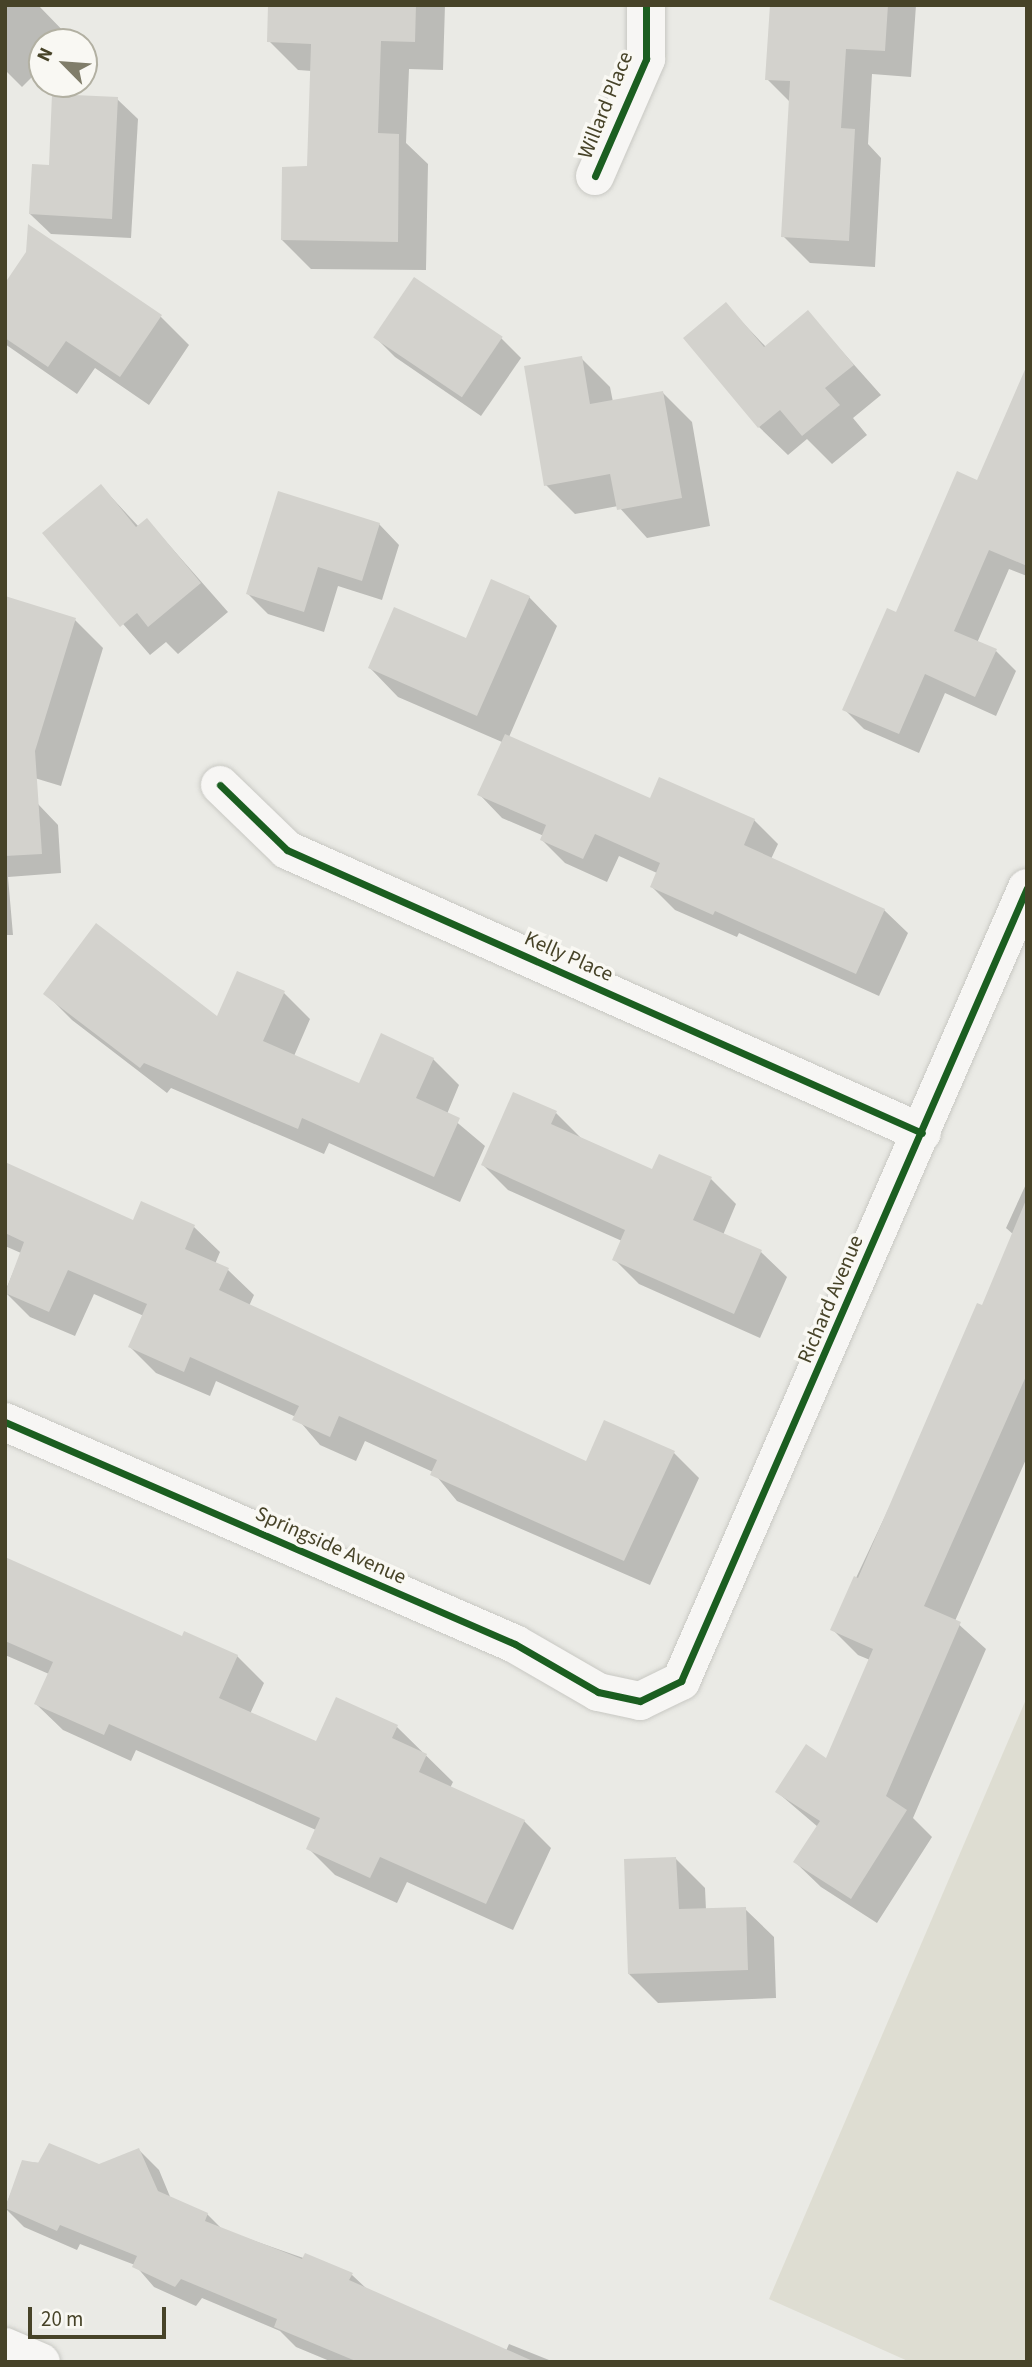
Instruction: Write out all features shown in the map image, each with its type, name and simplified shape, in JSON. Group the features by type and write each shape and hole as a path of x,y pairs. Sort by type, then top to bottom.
{"street":[{"name":"Willard Place","path":"595,176 646,59 646,5"},
{"name":"Kelly Place","path":"220,785 287,850 922,1133"},
{"name":"Richard Avenue","path":"640,1701 681,1681 1027,888"},
{"name":"Springside Avenue","path":"5,1422 515,1644 598,1692 640,1701"},
{"path":"5,2347 41,2362"}],"shaded area":[{"path":"1027,1697 1027,2362 910,2362 769,2299"}],"building":[{"path":"268,5 416,5 415,42 381,41 378,133 399,134 398,242 281,240 282,167 307,166 311,44 267,42"},
{"path":"770,5 888,5 885,51 846,49 841,128 855,129 849,241 781,237 790,81 765,80"},
{"path":"118,97 112,219 29,214 32,164 49,165 52,98"},
{"path":"28,224 162,315 120,377 66,341 48,367 5,338 5,283 26,252"},
{"path":"414,277 503,337 462,397 373,338"},
{"path":"726,302 764,347 808,310 854,365 825,388 840,405 802,436 780,410 758,428 683,338"},
{"path":"582,356 590,404 663,391 682,498 617,510 610,474 544,486 524,366"},
{"path":"1027,365 1027,566 989,550 954,631 997,649 975,697 925,674 899,734 842,710 887,608 896,612 957,471 977,480"},
{"path":"101,484 136,527 147,518 201,583 148,627 137,613 120,627 42,533"},
{"path":"278,491 380,523 362,581 318,567 304,612 246,594"},
{"path":"491,579 530,596 477,716 368,668 394,607 466,638"},
{"path":"5,596 76,618 35,751 42,854 5,856"},
{"path":"505,734 650,798 659,777 755,819 744,845 885,909 856,974 715,911 713,915 650,887 660,863 595,834 583,859 540,840 546,825 477,795"},
{"path":"96,923 217,1016 237,971 285,991 263,1041 359,1083 381,1033 434,1058 416,1098 460,1118 434,1177 302,1118 298,1129 144,1063 140,1068 43,994"},
{"path":"513,1092 557,1111 551,1124 652,1169 659,1154 712,1177 693,1220 762,1250 734,1314 612,1260 625,1230 481,1165"},
{"path":"5,1162 133,1220 141,1201 195,1225 185,1249 229,1268 219,1290 586,1461 604,1420 675,1451 624,1561 430,1475 437,1460 339,1416 330,1437 292,1420 299,1406 190,1357 184,1372 128,1347 147,1304 68,1270 49,1312 5,1293 24,1242 5,1233"},
{"path":"1026,1200 1027,1374 924,1606 961,1622 886,1796 907,1810 851,1899 793,1862 820,1821 775,1792 806,1744 826,1758 873,1649 830,1630 854,1576 858,1578 977,1303 982,1305"},
{"path":"5,1557 182,1636 184,1631 238,1655 219,1698 316,1741 336,1697 398,1725 392,1738 427,1754 419,1772 525,1820 486,1904 380,1857 370,1878 306,1849 320,1818 109,1724 104,1735 34,1704 53,1662 5,1641"},
{"path":"676,1857 679,1909 746,1907 748,1970 628,1974 624,1859"},
{"path":"49,2143 99,2164 139,2148 158,2191 208,2213 205,2221 302,2259 305,2253 353,2273 349,2280 535,2362 358,2362 274,2327 277,2319 181,2279 175,2287 132,2267 137,2256 60,2225 57,2231 5,2208 22,2160 38,2163"}],"cycle path":[{"path":"595,176 646,59 646,5"},
{"path":"220,785 287,850 922,1133"},
{"path":"5,1422 515,1644 598,1692 640,1701 681,1681 1027,888"}]}
